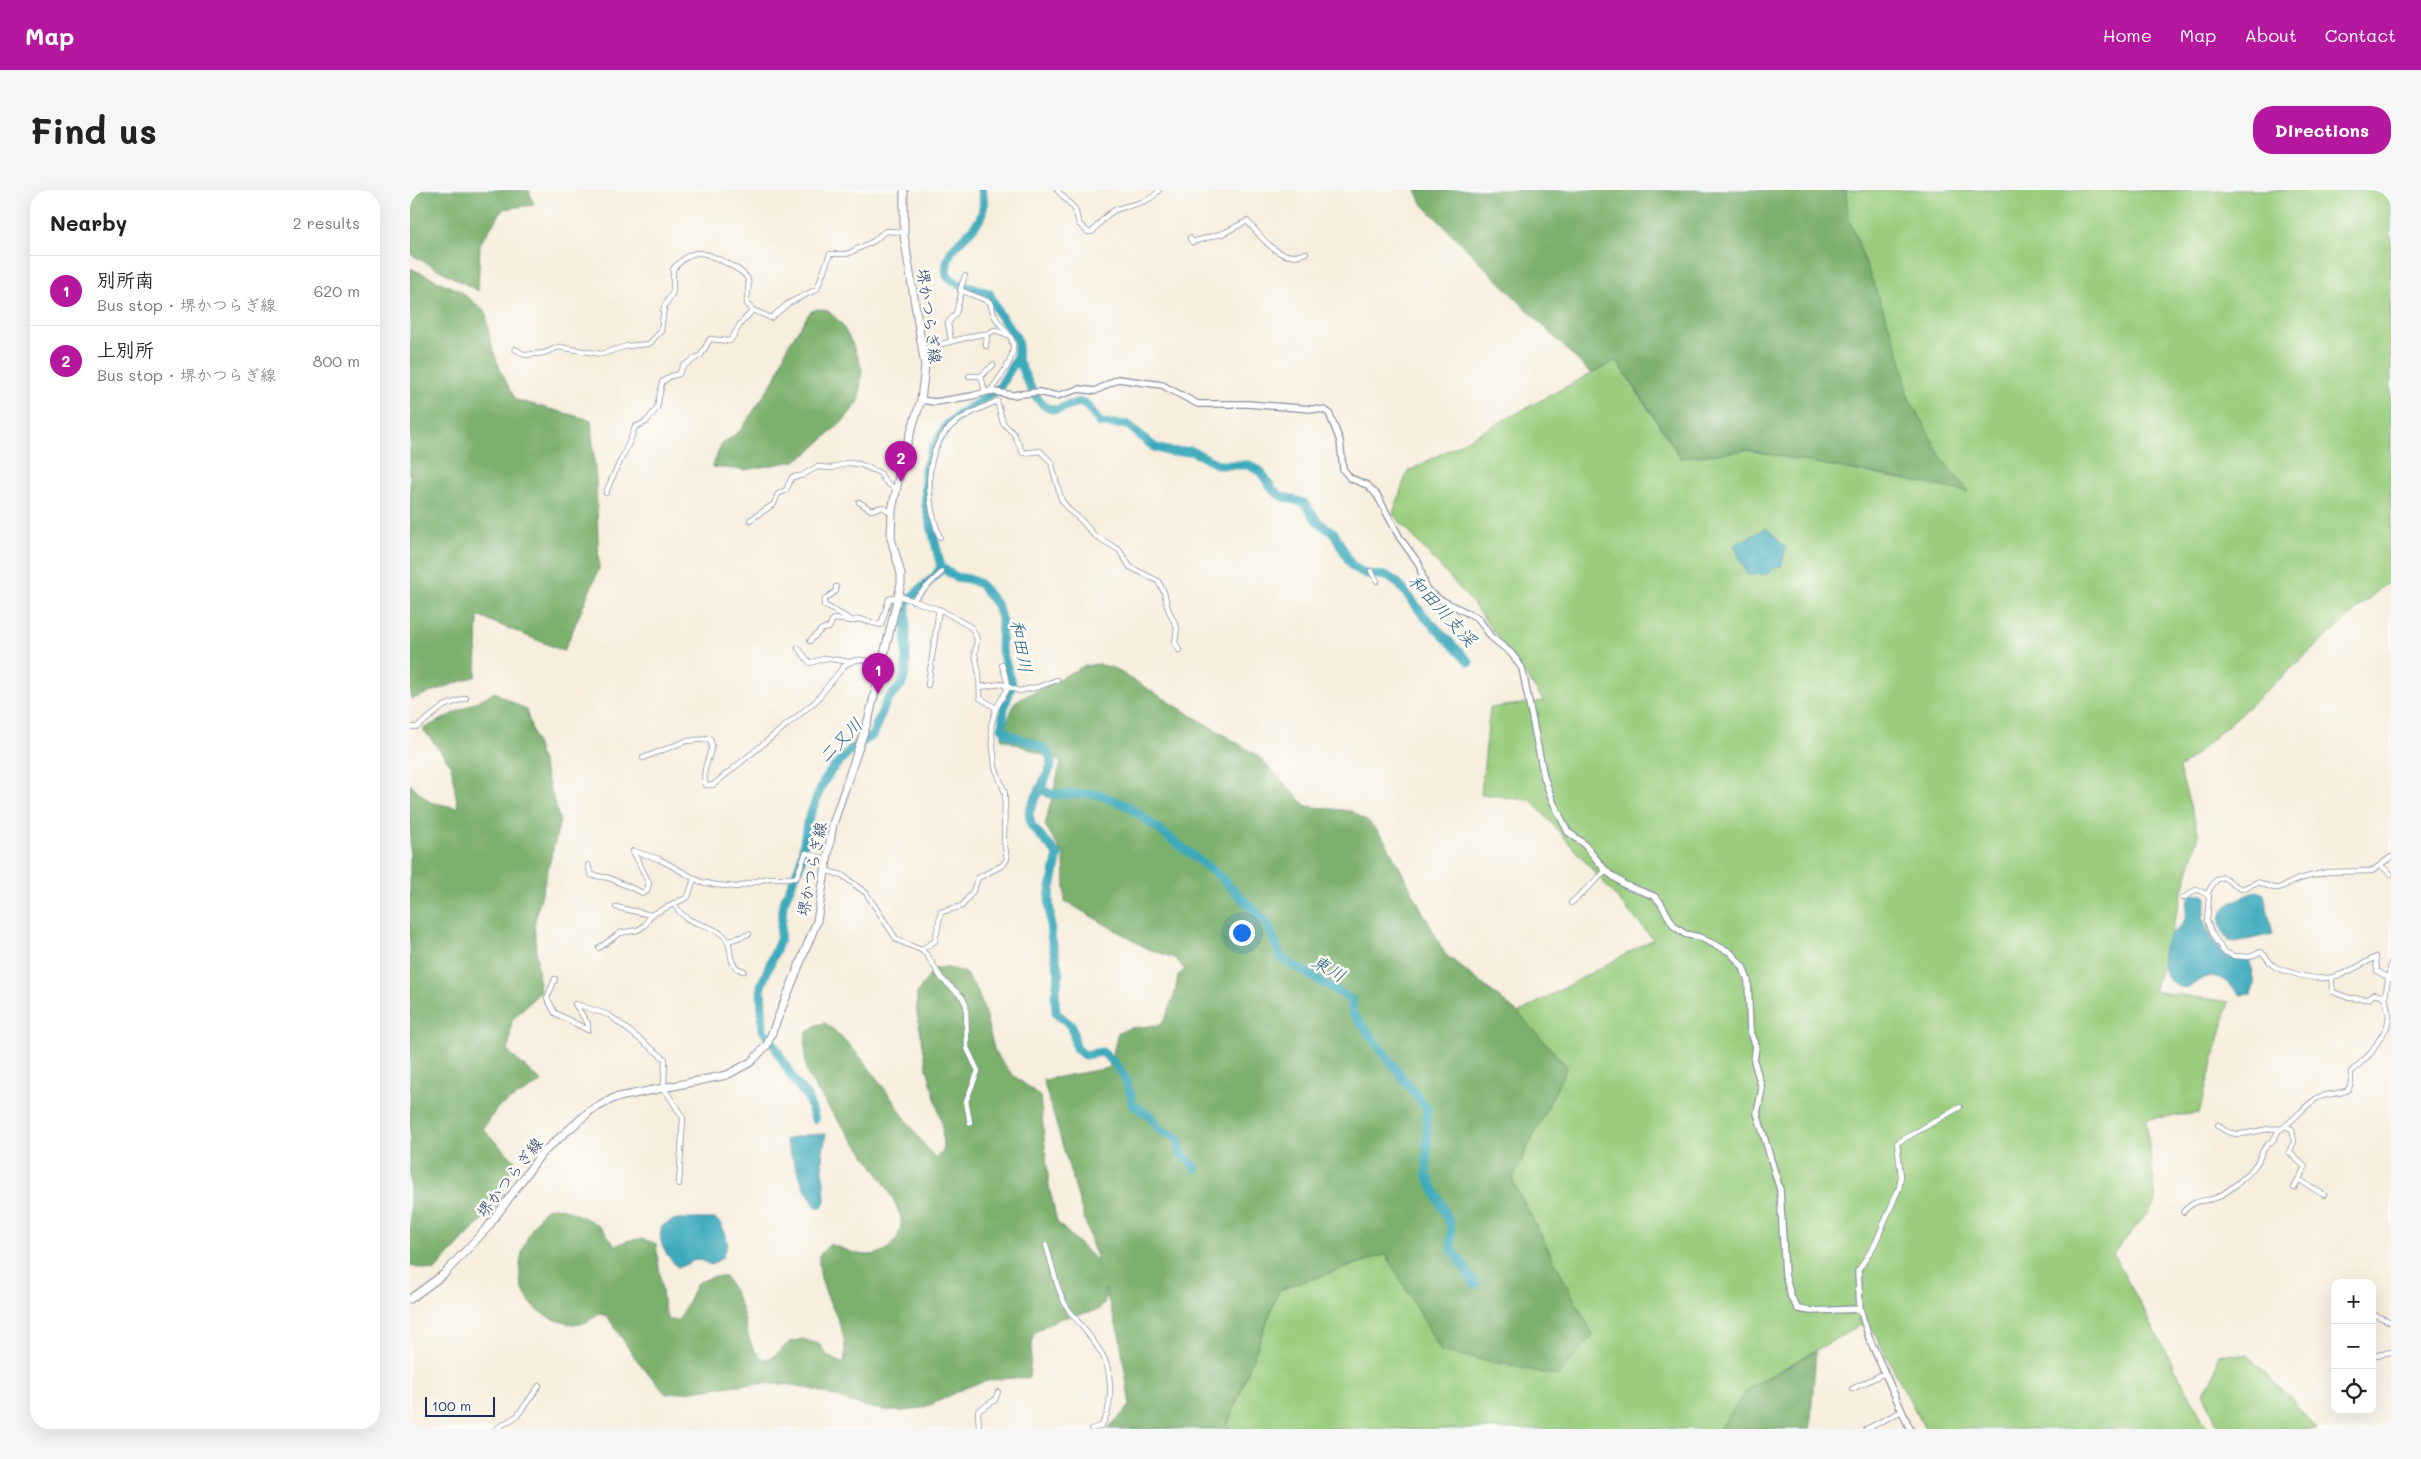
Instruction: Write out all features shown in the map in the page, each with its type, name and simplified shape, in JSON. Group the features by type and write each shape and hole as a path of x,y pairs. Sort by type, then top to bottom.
{"main road":[{"name":"堺かつらぎ線","path":"410,1299 444,1274 488,1228 541,1154 583,1117 614,1098 727,1075 751,1062 767,1045 817,921 833,824 863,736 880,676 899,596 901,574 893,551 892,514 896,490 924,383 922,349 904,232 904,190"}],"street":[{"path":"1057,190 1075,209 1079,224 1088,232 1092,232 1106,215 1148,199 1158,190"},
{"path":"1190,238 1192,242 1224,232 1247,221 1279,254 1288,256 1306,252"},
{"path":"514,349 525,355 544,353 559,347 601,354 627,346 648,344 661,331 664,307 673,292 673,269 686,257 698,253 723,260 747,277 749,281 747,304 753,310 762,312 767,317 774,317 789,303 817,289 830,254 851,252 874,241 884,231 904,232"},
{"path":"951,340 949,320 956,313 962,290 960,290 965,276"},
{"path":"962,290 990,302 995,320 1012,341 1013,352 1002,374 989,391"},
{"path":"606,493 614,470 628,448 634,427 646,422 657,408 662,382 680,373 683,366 698,358 710,339 725,341 734,338 738,327 753,310"},
{"path":"922,349 972,335 987,334 995,330 1009,335"},
{"path":"986,346 987,334"},
{"path":"969,376 981,376 992,365"},
{"path":"981,376 989,391"},
{"path":"921,400 935,402 972,396 989,391 1004,394 1038,392 1057,396 1079,389 1095,390 1118,379 1162,385 1198,404 1247,404 1324,410 1329,413 1338,436 1343,469 1350,478 1368,485 1377,495 1400,538 1419,564 1426,589 1439,599 1478,618 1491,637 1511,653 1522,668 1544,777 1553,802 1568,832 1583,843 1606,871 1625,884 1654,896 1660,902 1674,926 1685,934 1699,937 1730,952 1743,967 1748,981 1750,1030 1756,1046 1754,1060 1762,1090 1757,1113 1780,1190 1785,1274 1790,1297 1798,1309 1811,1312 1860,1309"},
{"path":"940,537 933,516 929,472 931,462 948,430 955,423 998,400 1004,394"},
{"path":"998,400 1003,423 1014,434 1023,453 1040,451 1051,462 1061,499 1069,510 1094,535 1119,550 1130,567 1158,581 1177,628 1175,642 1179,650"},
{"path":"750,520 774,504 778,494 786,490 792,477 802,476 817,467 832,468 841,464 859,464 880,473 885,481 896,490"},
{"path":"859,502 871,510 883,507 892,514"},
{"path":"1371,571 1377,581"},
{"path":"912,601 942,572"},
{"path":"836,587 836,592 825,599 824,605 853,621"},
{"path":"810,641 822,629 830,628 833,619 853,621 860,619 881,625 889,600 899,596 939,609 967,624 976,634 975,654 980,698 996,708"},
{"path":"928,685 939,609"},
{"path":"798,648 810,663 826,658 850,662 866,660 872,663 880,676"},
{"path":"643,758 686,741 710,739 712,747 703,776 706,785 713,785 816,701 836,675 850,662"},
{"path":"921,950 935,941 940,912 962,906 973,891 978,878 1003,865 1006,859 1004,840 1005,793 995,767 991,726 996,708 1007,687 1002,665"},
{"path":"980,687 998,684 1019,691 1038,688 1058,680"},
{"path":"410,727 417,726 444,706 466,698"},
{"path":"588,865 591,875 609,878 643,893 647,891 648,883 633,851 660,859 694,879 716,886 737,887 768,878 796,878 806,853 826,859"},
{"path":"2207,894 2213,882 2219,879 2229,879 2242,889 2258,882 2273,888 2279,888 2312,875 2327,872 2372,871 2391,857"},
{"path":"2381,866 2391,874"},
{"path":"824,870 842,875 866,893 896,940 921,950 928,955 942,979 962,997 966,1006 967,1048 978,1071 966,1101 970,1123"},
{"path":"1571,903 1606,871"},
{"path":"599,948 620,933 638,930 645,925 651,915 688,897 694,879"},
{"path":"2183,898 2197,889 2207,894 2210,901 2207,921 2211,932 2223,951 2234,956 2248,957 2261,952 2274,966 2314,980 2331,978 2371,961 2376,956 2377,971 2390,979"},
{"path":"672,904 687,920 698,925 706,925 724,935 729,941 732,961 736,967 744,971"},
{"path":"616,906 651,915"},
{"path":"729,941 749,934"},
{"path":"2218,1125 2228,1132 2240,1133 2280,1130 2287,1127 2302,1107 2323,1095 2339,1094 2350,1087 2351,1072 2371,1053 2376,1041 2387,1027 2388,1016 2385,997 2389,991 2391,964"},
{"path":"2331,978 2333,992 2348,998 2369,999 2374,994 2385,997"},
{"path":"555,979 547,998 555,1013 588,1030 588,1024 575,1004 610,1014 665,1059 664,1088 684,1118 680,1184"},
{"path":"1910,1429 1869,1338 1860,1309 1858,1271 1875,1244 1900,1188 1901,1176 1897,1143 1960,1106"},
{"path":"2287,1127 2292,1130 2294,1142 2289,1152 2305,1167 2294,1188"},
{"path":"2183,1212 2187,1207 2201,1200 2216,1198 2252,1170 2264,1148 2274,1142 2280,1130"},
{"path":"2298,1179 2324,1195"},
{"path":"1046,1245 1058,1285 1071,1313 1105,1360 1110,1388 1108,1413 1101,1426 1091,1429"},
{"path":"2376,1316 2391,1322"},
{"path":"2377,1355 2391,1352"},
{"path":"1852,1389 1885,1373"},
{"path":"496,1429 517,1416 539,1386"},
{"path":"979,1429 978,1411 995,1400 998,1392"},
{"path":"1866,1429 1902,1411"}],"green space":[{"path":"410,190 529,190 534,205 503,209 480,244 478,291 410,254"},
{"path":"1416,190 1846,190 1848,216 1897,347 1904,370 1907,394 1943,460 1969,492 1747,450 1681,458 1617,360 1591,374 1423,205"},
{"path":"1838,190 2391,190 2391,579 2179,769 2199,835 2154,991 2229,1002 2199,1113 2146,1119 2156,1203 2113,1254 2208,1429 1925,1429 1868,1321 1750,1387 1719,1429 1232,1429 1227,1427 1279,1290 1386,1254 1442,1351 1593,1335 1512,1180 1567,1067 1518,1013 1653,939 1532,801 1481,794 1490,708 1544,701 1471,601 1393,514 1407,472 1616,360 1681,458 1747,450 1967,491 1930,466"},
{"path":"410,268 460,291 486,312 487,324 496,358 516,400 591,420 596,481 599,569 564,651 478,616 476,676 412,699 410,696"},
{"path":"817,309 828,311 841,323 852,343 862,369 859,401 845,419 808,453 795,461 745,470 712,467 721,445 741,430 776,377 787,347 810,312"},
{"path":"1099,664 1115,669 1257,755 1306,806 1351,811 1369,822 1385,840 1445,954 1518,1013 1567,1067 1512,1180 1593,1335 1558,1376 1441,1351 1386,1254 1279,1290 1227,1426 1232,1429 1107,1429 1130,1406 1120,1338 1105,1289 1105,1302 1099,1310 1055,1321 1033,1335 1029,1378 1011,1378 984,1382 967,1387 925,1407 897,1411 882,1410 791,1385 744,1385 666,1394 636,1359 607,1316 600,1314 580,1324 572,1324 553,1319 539,1311 529,1301 523,1289 520,1276 520,1262 523,1249 539,1217 552,1207 563,1209 593,1222 615,1246 635,1239 656,1244 664,1307 668,1320 679,1320 697,1283 712,1277 725,1277 739,1303 751,1344 758,1355 764,1359 773,1357 790,1342 802,1339 819,1344 828,1356 844,1364 845,1348 843,1335 823,1284 819,1255 830,1244 860,1254 878,1254 885,1251 895,1241 901,1227 901,1220 884,1182 833,1114 806,1071 806,1033 816,1025 825,1023 841,1037 870,1069 935,1158 943,1152 942,1124 927,1068 917,1013 917,993 934,969 945,967 964,972 976,988 984,1009 995,1053 1012,1074 1040,1096 1049,1186 1057,1222 1097,1261 1043,1080 1109,1068 1118,1033 1130,1028 1160,1025 1165,1019 1175,993 1178,975 1185,970 1176,959 1146,948 1065,901 1064,856 1045,825 1061,762 1001,738 1015,702 1084,666"},
{"path":"495,692 526,710 560,821 534,925 540,992 512,1020 508,1052 542,1082 498,1107 483,1129 515,1161 494,1207 434,1271 410,1266 410,784 430,802 458,808 451,765 423,729"},
{"path":"1816,1351 1810,1429 1719,1429 1750,1387"},
{"path":"2219,1354 2248,1355 2292,1400 2316,1429 2219,1429 2203,1392 2213,1379"}],"water":[{"path":"1767,528 1786,548 1781,567 1778,566 1767,574 1747,575 1734,545"},
{"path":"2258,891 2264,894 2273,934 2237,942 2229,941 2222,930 2221,914 2225,908 2240,898"},
{"path":"2194,893 2207,897 2203,919 2209,934 2219,949 2229,958 2250,960 2254,985 2251,994 2241,995 2226,982 2216,977 2209,976 2203,978 2190,987 2185,988 2171,982 2167,978 2163,967 2164,948 2170,936 2184,921 2187,902"},
{"path":"826,1134 822,1157 825,1200 822,1207 816,1207 804,1187 785,1140 805,1135"},
{"path":"676,1219 715,1219 720,1223 728,1243 722,1258 711,1265 697,1259 678,1268 664,1248 660,1238 662,1226"}],"waterway":[{"name":"和田川","path":"982,190 983,206 980,218 951,252 947,262 947,276 958,284 989,293 999,314 1016,337 1018,345 1017,358 998,390 960,414 947,425 932,450 925,469 926,505 941,567 956,577 969,579 980,584 997,605 1002,622 1001,648 1012,684 1004,708 1002,728 1008,734 1044,748 1050,756 1051,766 1029,812 1031,825 1058,855 1049,897 1051,936 1059,974 1055,996 1056,1013 1072,1026 1076,1048 1084,1055 1102,1052 1109,1057 1123,1075 1133,1105 1150,1116 1159,1129 1178,1138 1181,1154 1196,1168"},
{"name":"和田川支渓","path":"1017,358 1033,391 1044,406 1051,409 1059,409 1075,403 1085,403 1100,423 1128,425 1154,447 1171,452 1192,451 1219,465 1249,465 1261,472 1273,490 1281,496 1304,503 1318,522 1334,533 1352,566 1366,574 1387,576 1399,584 1423,615 1469,662"},
{"name":"二又川","path":"767,1036 763,1030 761,986 780,940 783,904 801,862 807,823 821,787 830,772 851,749 872,736 887,700 902,684 906,670 906,602 936,575 941,567"},
{"name":"東川","path":"1040,788 1050,794 1097,794 1128,806 1217,874 1267,923 1281,958 1352,1000 1352,1012 1427,1109 1427,1175 1451,1226 1451,1248 1475,1284"},
{"name":"二又川","path":"773,1043 794,1081 807,1096 815,1119"}],"place":[{"name":"上別所","path":"901,482"},
{"name":"別所南","path":"878,694"}]}
